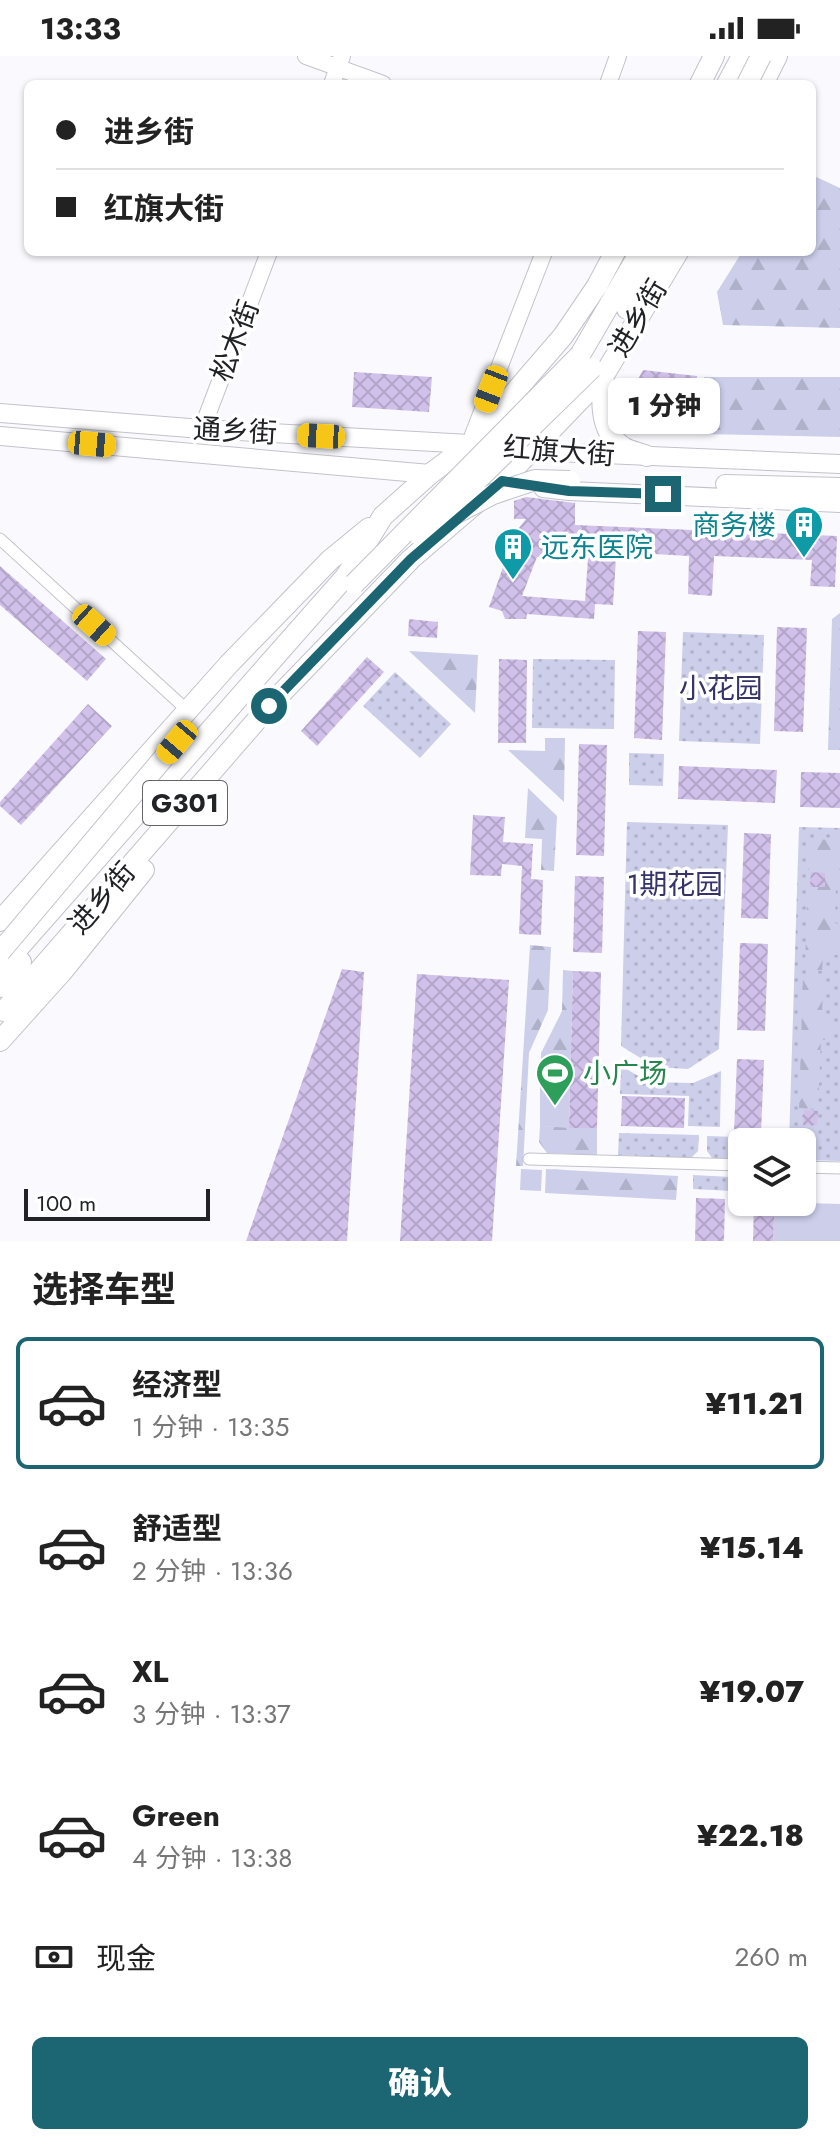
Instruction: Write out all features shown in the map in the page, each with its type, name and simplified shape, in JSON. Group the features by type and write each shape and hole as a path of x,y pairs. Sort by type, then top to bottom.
{"highway":[{"path":"702,80 714,56"},
{"path":"729,80 742,56"},
{"path":"750,80 768,58"},
{"path":"764,80 768,58"},
{"name":"进乡街","path":"0,969 346,576 383,516 470,444 563,336 613,256"},
{"name":"进乡街","path":"358,588 580,355 638,256"},
{"name":"进乡街","path":"7,1013 55,966 269,706 414,549 592,368 660,256"},
{"name":"进乡街","path":"358,588 502,481 532,451 604,375 676,256"},
{"path":"604,375 602,406 608,432 623,447 647,456"},
{"name":"红旗大街","path":"470,444 532,451"},
{"name":"红旗大街","path":"430,474 502,481"},
{"path":"414,549 463,508 493,494 535,480 570,481"},
{"path":"26,940 2,920 187,710 330,560 383,516"},
{"path":"0,952 251,657 315,577"},
{"path":"0,987 358,588"},
{"path":"0,1041 7,1013 358,588"}],"main road":[{"name":"通乡街","path":"0,413 202,429 470,444"},
{"name":"通乡街","path":"0,436 430,474"},
{"name":"红旗大街","path":"532,451 840,464"},
{"name":"红旗大街","path":"502,481 569,491 840,503"},
{"path":"570,481 840,487"}],"street":[{"path":"306,56 340,62 375,80"},
{"path":"609,80 618,56"},
{"name":"松木街","path":"202,429 267,256"},
{"path":"470,444 542,256"},
{"path":"0,539 187,710"},
{"path":"529,1159 728,1165"},
{"path":"816,1167 840,1168"}],"green space":[{"path":"816,177 840,188 840,328 723,325 717,292 740,256 816,256"},
{"path":"704,377 840,377 840,437 701,434"},
{"path":"840,613 840,750 828,750 832,619"},
{"name":"小花园","path":"683,632 764,635 760,744 679,741"},
{"path":"409,651 478,655 475,713"},
{"path":"533,659 615,660 614,729 532,728"},
{"path":"395,672 451,724 420,758 363,706"},
{"path":"545,738 565,738 564,802 508,750 545,751"},
{"path":"629,753 664,754 663,786 629,785"},
{"path":"528,788 557,816 554,871 541,870 542,839 525,838"},
{"name":"1期花园","path":"627,822 728,825 719,1049 688,1069 655,1067 621,1046"},
{"path":"799,827 840,828 840,1161 816,1160 816,1128 789,1128"},
{"path":"809,839 840,840 840,883 836,883 835,923 840,924 839,955 823,955 822,971 805,970"},
{"path":"530,945 551,947 548,1010 529,1053 523,1166 516,1166"},
{"path":"563,970 573,971 570,1087 541,1086 541,1053 562,1011"},
{"path":"803,978 823,978 822,1017 833,1018 833,1040 821,1040 818,1109 799,1108"},
{"path":"621,1066 649,1082 693,1083 721,1071 720,1127 688,1126 689,1096 620,1094"},
{"name":"小广场","path":"540,1086 570,1087 569,1128 540,1126"},
{"path":"540,1126 597,1128 597,1155 547,1153 539,1142"},
{"path":"619,1133 699,1135 698,1151 691,1158 618,1155"},
{"path":"707,1136 728,1137 728,1159 712,1158 707,1151"},
{"path":"521,1169 542,1170 541,1191 520,1190"},
{"path":"546,1169 678,1176 676,1200 545,1193"},
{"path":"693,1175 728,1177 728,1191 693,1189"},
{"path":"816,1203 840,1204 840,1241 773,1241 774,1216 816,1216"}],"building":[{"path":"643,370 697,376 696,420 658,420 622,409"},
{"path":"354,372 432,377 429,412 352,407"},
{"path":"526,497 575,503 575,525 837,536 835,587 810,586 812,560 714,556 712,596 688,594 689,556 620,552 620,559 616,558 613,605 595,604 594,619 527,614 526,619 505,619 502,611 489,607 515,533 526,519 514,519 514,501","holes":["537,557 588,558 585,601 522,596"]},
{"path":"0,566 106,659 87,681 0,605"},
{"path":"409,619 438,622 437,638 408,636"},
{"path":"777,627 807,628 803,732 774,731"},
{"path":"638,631 666,632 662,740 634,738"},
{"path":"367,657 384,672 317,746 301,731"},
{"path":"499,659 527,660 526,743 498,743"},
{"path":"88,704 112,726 21,825 0,806 0,802"},
{"path":"579,744 607,745 604,856 576,855"},
{"path":"679,766 777,770 775,803 678,799"},
{"path":"801,772 840,773 840,808 800,807"},
{"path":"473,815 505,817 503,842 533,844 531,879 543,880 541,935 519,934 522,866 502,864 501,876 470,875"},
{"path":"744,833 771,834 768,919 741,918"},
{"path":"811,872 825,873 825,887 810,887"},
{"path":"575,876 604,877 602,953 573,952"},
{"path":"740,943 768,944 765,1031 737,1030"},
{"path":"342,969 364,972 347,1241 246,1241"},
{"path":"573,971 601,972 597,1128 569,1128"},
{"path":"417,974 509,980 492,1241 400,1241"},
{"path":"737,1059 764,1060 761,1128 734,1128"},
{"path":"622,1096 685,1098 684,1128 621,1126"},
{"path":"804,1110 818,1111 817,1125 803,1125"},
{"path":"696,1198 725,1199 724,1241 695,1241"},
{"path":"754,1216 774,1216 773,1241 753,1241"}],"place":[{"name":"商务楼","path":"804,559"},
{"name":"远东医院","path":"513,581"},
{"name":"小广场","path":"555,1107"}],"route":[{"path":"269,706 411,559 502,481 569,491 663,494"}]}
